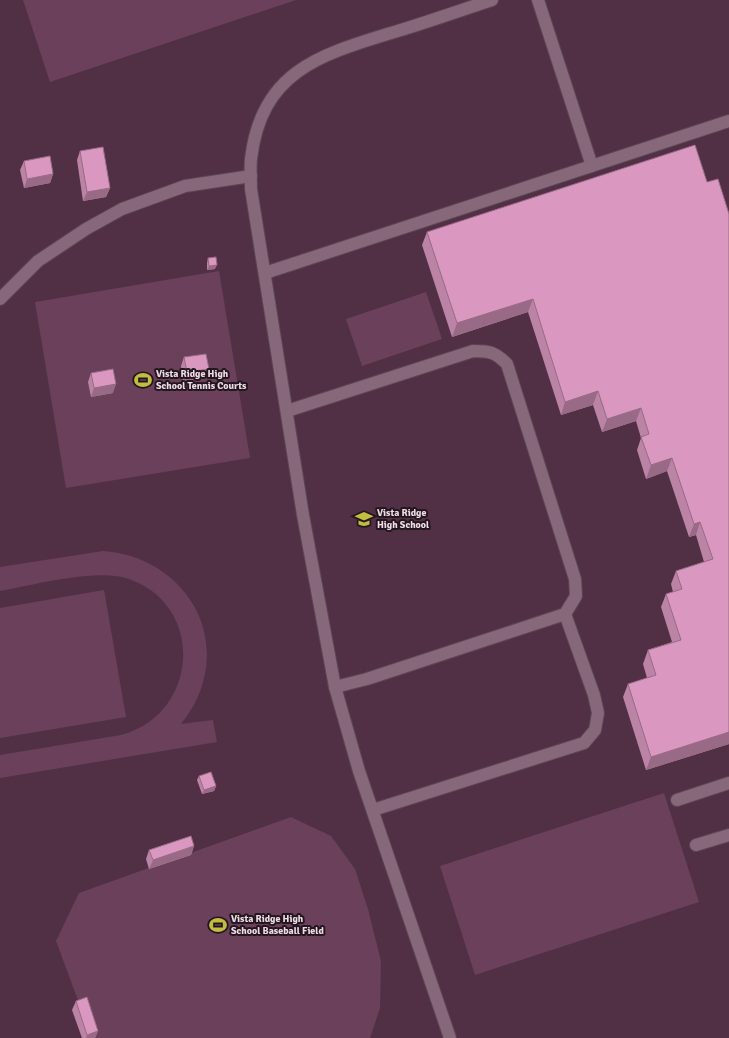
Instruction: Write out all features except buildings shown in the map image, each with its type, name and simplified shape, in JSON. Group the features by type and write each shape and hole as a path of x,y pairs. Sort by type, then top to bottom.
{"lane":[{"path":"450,1038 373,810 335,687 302,515 287,411 251,189 251,159 256,132 264,113 280,86 297,70 319,58 350,45 492,0"},
{"path":"538,0 592,166"},
{"path":"265,273 729,121"},
{"path":"0,299 38,261 86,229 122,210 185,186 251,176"},
{"path":"287,411 473,351 486,351 498,355 507,364 575,579 576,596 565,614 367,679 335,687"},
{"path":"373,810 584,743 595,730 598,714 594,695 565,614"},
{"path":"677,800 729,783"},
{"path":"696,846 729,834"}],"shaded area":[{"name":"Vista Ridge High School","path":"0,0 729,0 729,1038 0,1038"},
{"path":"23,0 296,0 50,82"},
{"name":"Vista Ridge High School Tennis Courts","path":"219,271 250,458 66,488 35,302"},
{"path":"426,292 442,339 362,366 346,319"},
{"path":"103,551 127,555 148,563 168,576 184,591 196,610 204,631 207,654 204,678 195,702 181,724 213,720 217,742 0,778 0,755 121,735 147,723 166,705 178,683 183,658 180,633 170,610 152,591 126,578 98,575 64,579 0,591 0,567"},
{"path":"104,590 126,717 0,738 0,608"},
{"path":"664,793 699,902 475,975 440,866"},
{"name":"Vista Ridge High School Baseball Field","path":"291,817 331,836 355,869 368,909 381,961 380,1008 370,1038 92,1038 56,941 79,893"}],"place":[{"name":"Vista Ridge High School Tennis Courts","path":"143,380"},
{"name":"Vista Ridge High School","path":"364,519"},
{"name":"Vista Ridge High School Baseball Field","path":"218,925"}]}
